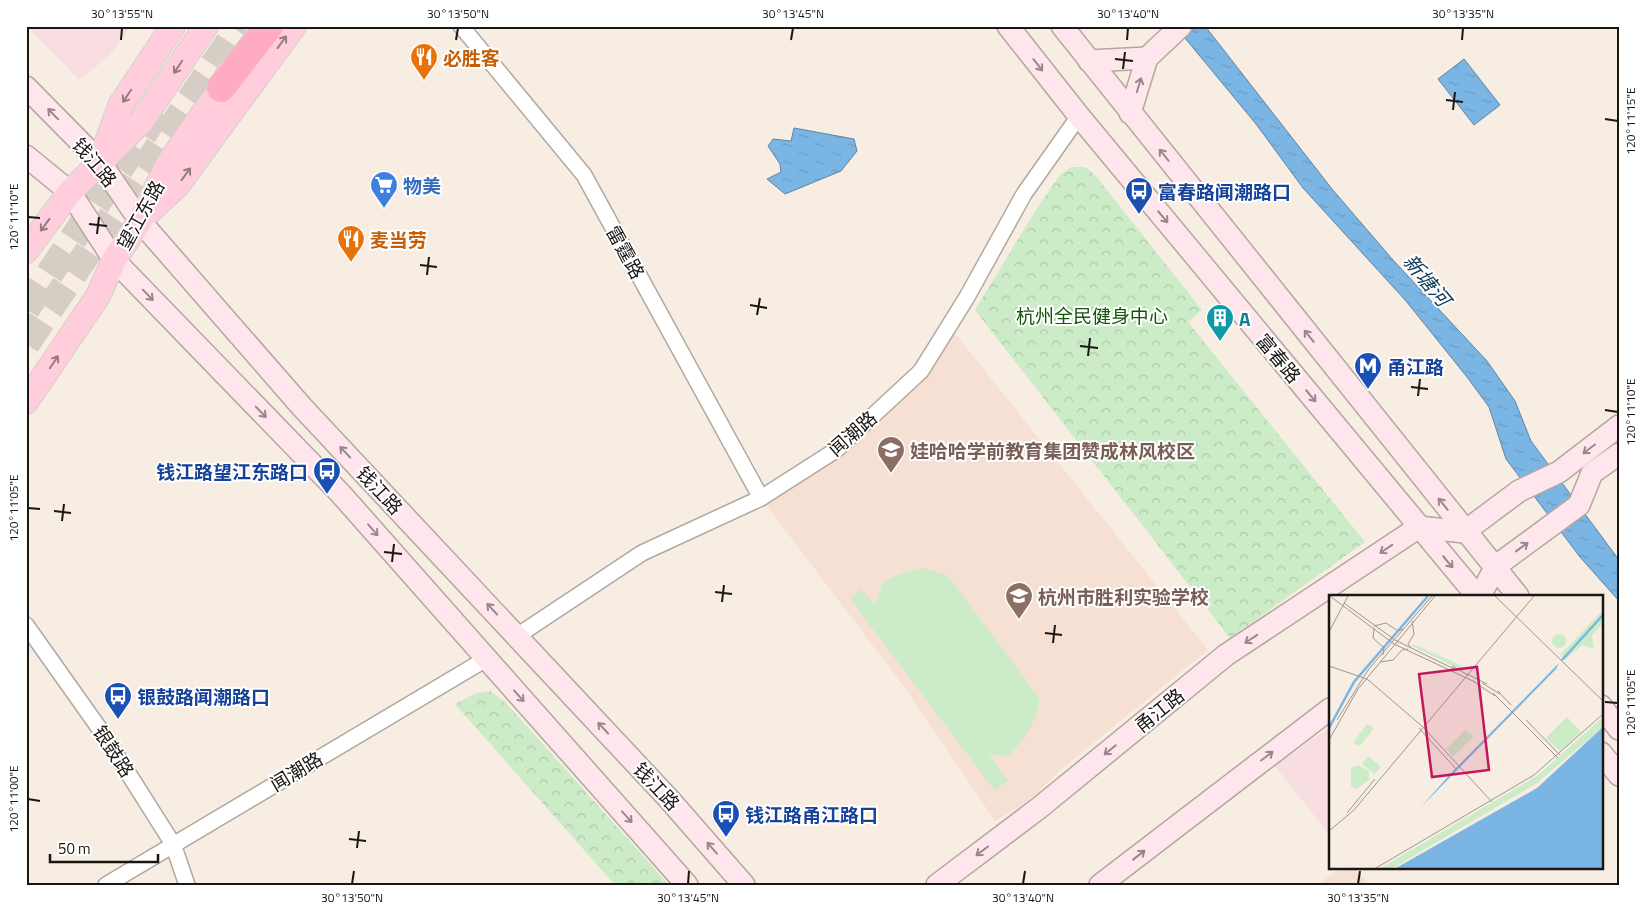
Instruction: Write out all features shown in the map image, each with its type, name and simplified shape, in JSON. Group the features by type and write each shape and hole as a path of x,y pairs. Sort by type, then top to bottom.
{"highway":[{"path":"221,88 269,26"}],"main road":[{"path":"100,162 121,104 174,26"},
{"path":"26,251 70,192 141,122 206,26"},
{"name":"望江东路","path":"26,402 98,296 114,260 140,220 168,164 221,88 253,26"},
{"path":"140,220 177,186 294,26"},
{"name":"富春路","path":"1008,26 1078,116 1477,595"},
{"name":"富春路","path":"1062,26 1464,532 1496,566 1517,595"},
{"path":"1130,113 1147,58 1175,32"},
{"path":"1089,61 1147,58"},
{"name":"钱江路","path":"26,87 100,162 140,220 302,406 668,798 744,885"},
{"name":"钱江路","path":"26,156 70,192 114,260 340,493 687,885"},
{"path":"1419,527 1464,532 1519,491 1559,472 1619,426"},
{"path":"1479,595 1496,566 1579,505 1592,473 1619,454"},
{"name":"甬江路","path":"937,885 1039,808 1226,655 1419,527"},
{"path":"1602,707 1619,729"},
{"path":"1101,885 1329,710"},
{"path":"1602,754 1619,775"}],"street":[{"name":"雷霆路","path":"461,26 584,175 761,498"},
{"name":"闻潮路","path":"517,636 642,553 761,498 836,450 921,371 967,297 1024,194 1078,116"},
{"name":"银鼓路","path":"26,625 104,735 173,844 186,885"},
{"name":"闻潮路","path":"106,885 486,659"}],"shaded area":[{"path":"27,26 131,26 109,56 79,80"},
{"name":"杭州市胜利实验学校","path":"949,326 1208,650 1061,769 1030,800 995,821 907,691 761,498 836,450 921,371"},
{"path":"1329,728 1329,834 1275,766"},
{"path":"1342,868 1356,868 1369,885 1317,885"}],"green space":[{"name":"杭州全民健身中心","path":"1071,167 1085,167 1095,175 1202,310 1188,322 1365,542 1230,638 975,310 1037,208 1060,175"},
{"path":"924,568 948,576 1040,699 1032,724 1014,750 1008,756 989,754 1008,780 995,791 850,599 861,589 875,604 883,582 901,573"},
{"path":"490,691 505,702 669,885 615,885 455,704 476,693"}],"water":[{"path":"1175,26 1205,26 1332,189 1393,260 1487,361 1515,401 1531,441 1619,560 1619,601 1580,557 1506,459 1489,407 1467,377 1406,301 1303,188 1256,124"},
{"path":"1464,59 1500,105 1474,125 1438,79"},
{"path":"794,128 854,139 857,151 841,171 785,194 767,179 781,172 780,164 768,146 773,139 791,141"}],"tunnel":[{"path":"26,344 240,26"},
{"path":"26,309 159,110"}],"place":[{"name":"必胜客","path":"424,81"},
{"name":"物美","path":"384,209"},
{"name":"富春路闻潮路口","path":"1139,215"},
{"name":"麦当劳","path":"351,263"},
{"name":"A","path":"1220,342"},
{"name":"甬江路","path":"1368,390"},
{"name":"娃哈哈学前教育集团赞成林风校区","path":"891,474"},
{"name":"钱江路望江东路口","path":"327,495"},
{"name":"杭州市胜利实验学校","path":"1019,620"},
{"name":"银鼓路闻潮路口","path":"118,720"},
{"name":"钱江路甬江路口","path":"726,838"}],"water label":[{"name":"新塘河","path":"1427,280"}]}
